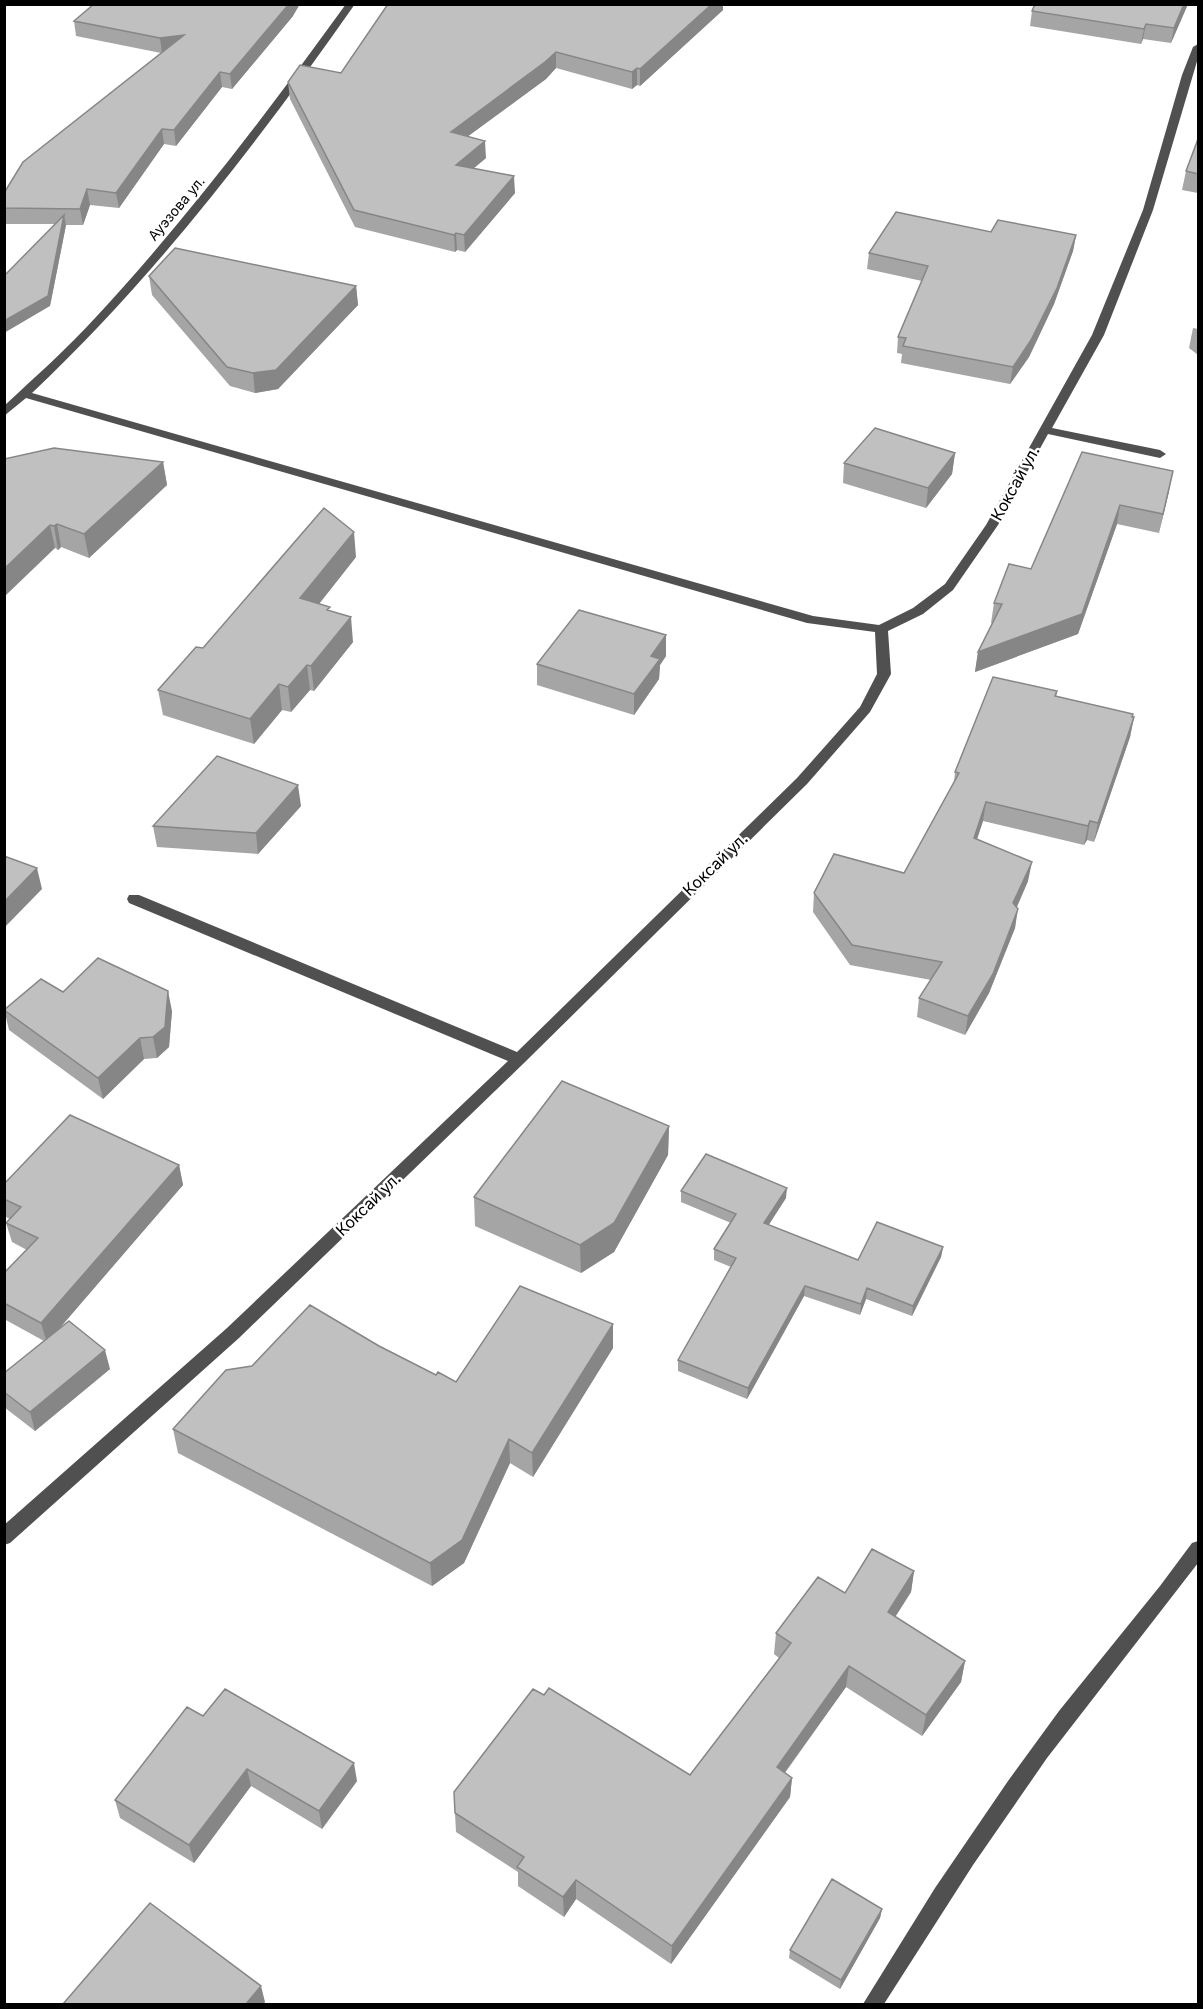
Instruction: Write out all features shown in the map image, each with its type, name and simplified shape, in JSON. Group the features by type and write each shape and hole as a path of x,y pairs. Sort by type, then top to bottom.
{"street":[{"name":"Ауэзова ул.","path":"4,413 98,321 192,214 279,104 351,4"},
{"name":"Коксай ул.","path":"4,1537 233,1333 519,1059 802,781 866,709 884,674 881,629 918,611 949,587 992,525 1102,324 1148,210 1187,75 1198,47"},
{"path":"24,394 812,620 881,629"},
{"path":"1044,430 1160,454"},
{"path":"134,899 519,1059"},
{"path":"873,2004 951,1881 1065,1718 1175,1583 1198,1549"}],"building":[{"path":"94,4 289,4 230,74 220,72 174,130 162,129 116,193 87,189 80,209 4,208 4,193 23,162 184,35 160,38 74,21"},
{"path":"388,4 712,4 640,69 637,68 632,72 556,52 451,132 485,141 456,165 514,176 464,235 456,233 454,235 354,210 288,82 300,65 341,73"},
{"path":"1035,4 1184,4 1174,28 1146,24 1144,29 1032,11"},
{"path":"1198,139 1198,174 1186,171"},
{"path":"896,212 991,232 998,220 1076,235 1057,288 1031,340 1013,367 903,346 906,338 898,337 928,266 869,253"},
{"path":"64,215 48,296 4,321 4,276"},
{"path":"175,248 356,286 276,370 253,373 227,367 149,276"},
{"path":"875,428 955,453 928,488 844,463"},
{"path":"54,448 163,462 84,534 57,524 50,525 4,569 4,459"},
{"path":"1082,452 1173,471 1163,514 1120,505 1082,614 978,652 1002,604 994,603 1009,564 1031,569"},
{"path":"324,508 354,532 300,598 330,607 327,610 351,617 311,666 307,665 288,687 279,684 250,719 158,690 196,647 203,648"},
{"path":"579,610 666,635 651,656 660,659 634,694 537,664"},
{"path":"993,677 1057,691 1055,696 1133,714 1132,717 1134,717 1098,823 1090,821 1088,826 986,802 974,838 1032,862 1013,903 1018,909 993,974 968,1016 919,998 942,962 852,945 814,893 834,854 904,873 959,773 955,772"},
{"path":"217,756 298,785 256,833 153,826"},
{"path":"4,856 37,868 4,902"},
{"path":"98,958 168,991 165,1027 153,1037 140,1038 98,1078 4,1010 41,979 63,992"},
{"path":"562,1081 669,1126 614,1223 580,1245 474,1197"},
{"path":"70,1115 179,1165 41,1323 4,1303 4,1273 38,1238 6,1223 21,1207 4,1199 4,1184"},
{"path":"706,1154 787,1188 764,1223 858,1260 877,1222 943,1247 913,1306 867,1288 861,1304 805,1286 748,1388 678,1360 736,1258 714,1249 736,1214 681,1191"},
{"path":"520,1286 613,1324 532,1453 509,1439 462,1540 430,1563 173,1429 226,1370 252,1366 310,1305 379,1346 436,1375 438,1372 456,1382"},
{"path":"69,1321 105,1350 30,1412 4,1392 4,1373"},
{"path":"872,1549 914,1571 888,1612 965,1661 926,1715 849,1666 777,1767 792,1778 672,1946 576,1880 563,1897 517,1867 524,1857 455,1813 454,1792 533,1689 544,1695 549,1688 690,1775 791,1643 776,1633 818,1577 845,1593"},
{"path":"225,1689 354,1763 319,1811 247,1769 189,1845 115,1800 187,1707 203,1716"},
{"path":"832,1879 882,1909 841,1980 790,1950"},
{"path":"150,1903 261,1986 246,2004 63,2004"}]}
